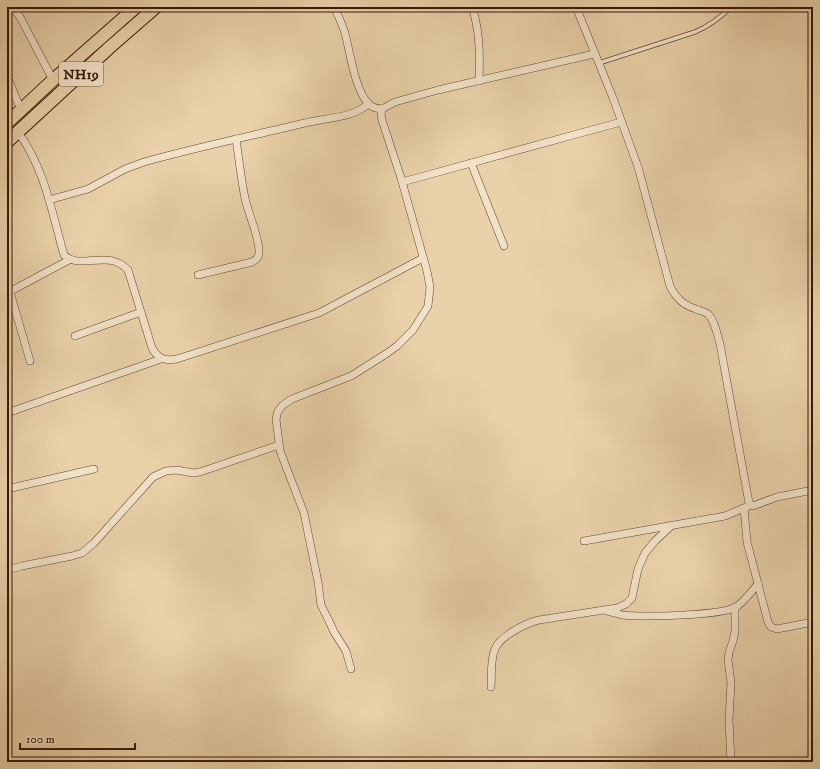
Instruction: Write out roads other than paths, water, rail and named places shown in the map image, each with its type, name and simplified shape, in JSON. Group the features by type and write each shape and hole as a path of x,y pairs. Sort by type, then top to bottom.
{"highway":[{"name":"NH19","path":"7,123 53,80 136,7"},
{"name":"NH19","path":"7,142 110,47 156,7"}],"street":[{"path":"12,7 20,17 53,80"},
{"path":"334,7 345,33 359,86 368,104 374,108 382,108 395,102 438,90 594,54"},
{"path":"472,7 477,25 479,81"},
{"path":"576,7 643,183 670,286 682,303 707,313 712,319 716,329 748,501 747,542 765,615 771,627 777,629 813,622"},
{"path":"7,76 21,110"},
{"path":"49,200 88,190 125,169 144,162 236,139 348,114 363,108 368,104"},
{"path":"351,669 346,651 334,632 321,605 318,582 304,513 296,489 283,460 276,419 278,411 283,405 302,394 351,376 397,346 413,330 428,306 430,298 427,271 402,182 382,120 382,108"},
{"path":"402,182 621,122"},
{"path":"18,132 27,145 40,172 64,255 69,260 74,261 114,261 122,264 128,270 152,348 156,355 161,359"},
{"path":"198,275 252,262 257,259 259,255 254,228 245,198 236,139"},
{"path":"471,163 504,246"},
{"path":"7,413 161,359 177,359 319,313 423,258"},
{"path":"30,361 8,292 69,260"},
{"path":"74,336 141,312"},
{"path":"7,570 82,553 94,543 147,482 158,474 166,471 177,470 193,473 200,472 280,446"},
{"path":"7,489 94,468"},
{"path":"584,541 725,516 747,506 753,506 777,497 813,490"},
{"path":"491,688 495,649 501,642 520,627 530,622 539,620 617,608 626,604 632,598 638,569 645,553 671,526"},
{"path":"602,610 621,615 648,616 711,613 735,607 744,600 758,584"},
{"path":"731,762 729,720 731,684 728,660 735,631 735,607"}],"lane":[{"path":"598,63 695,32 709,26 732,7"}]}
